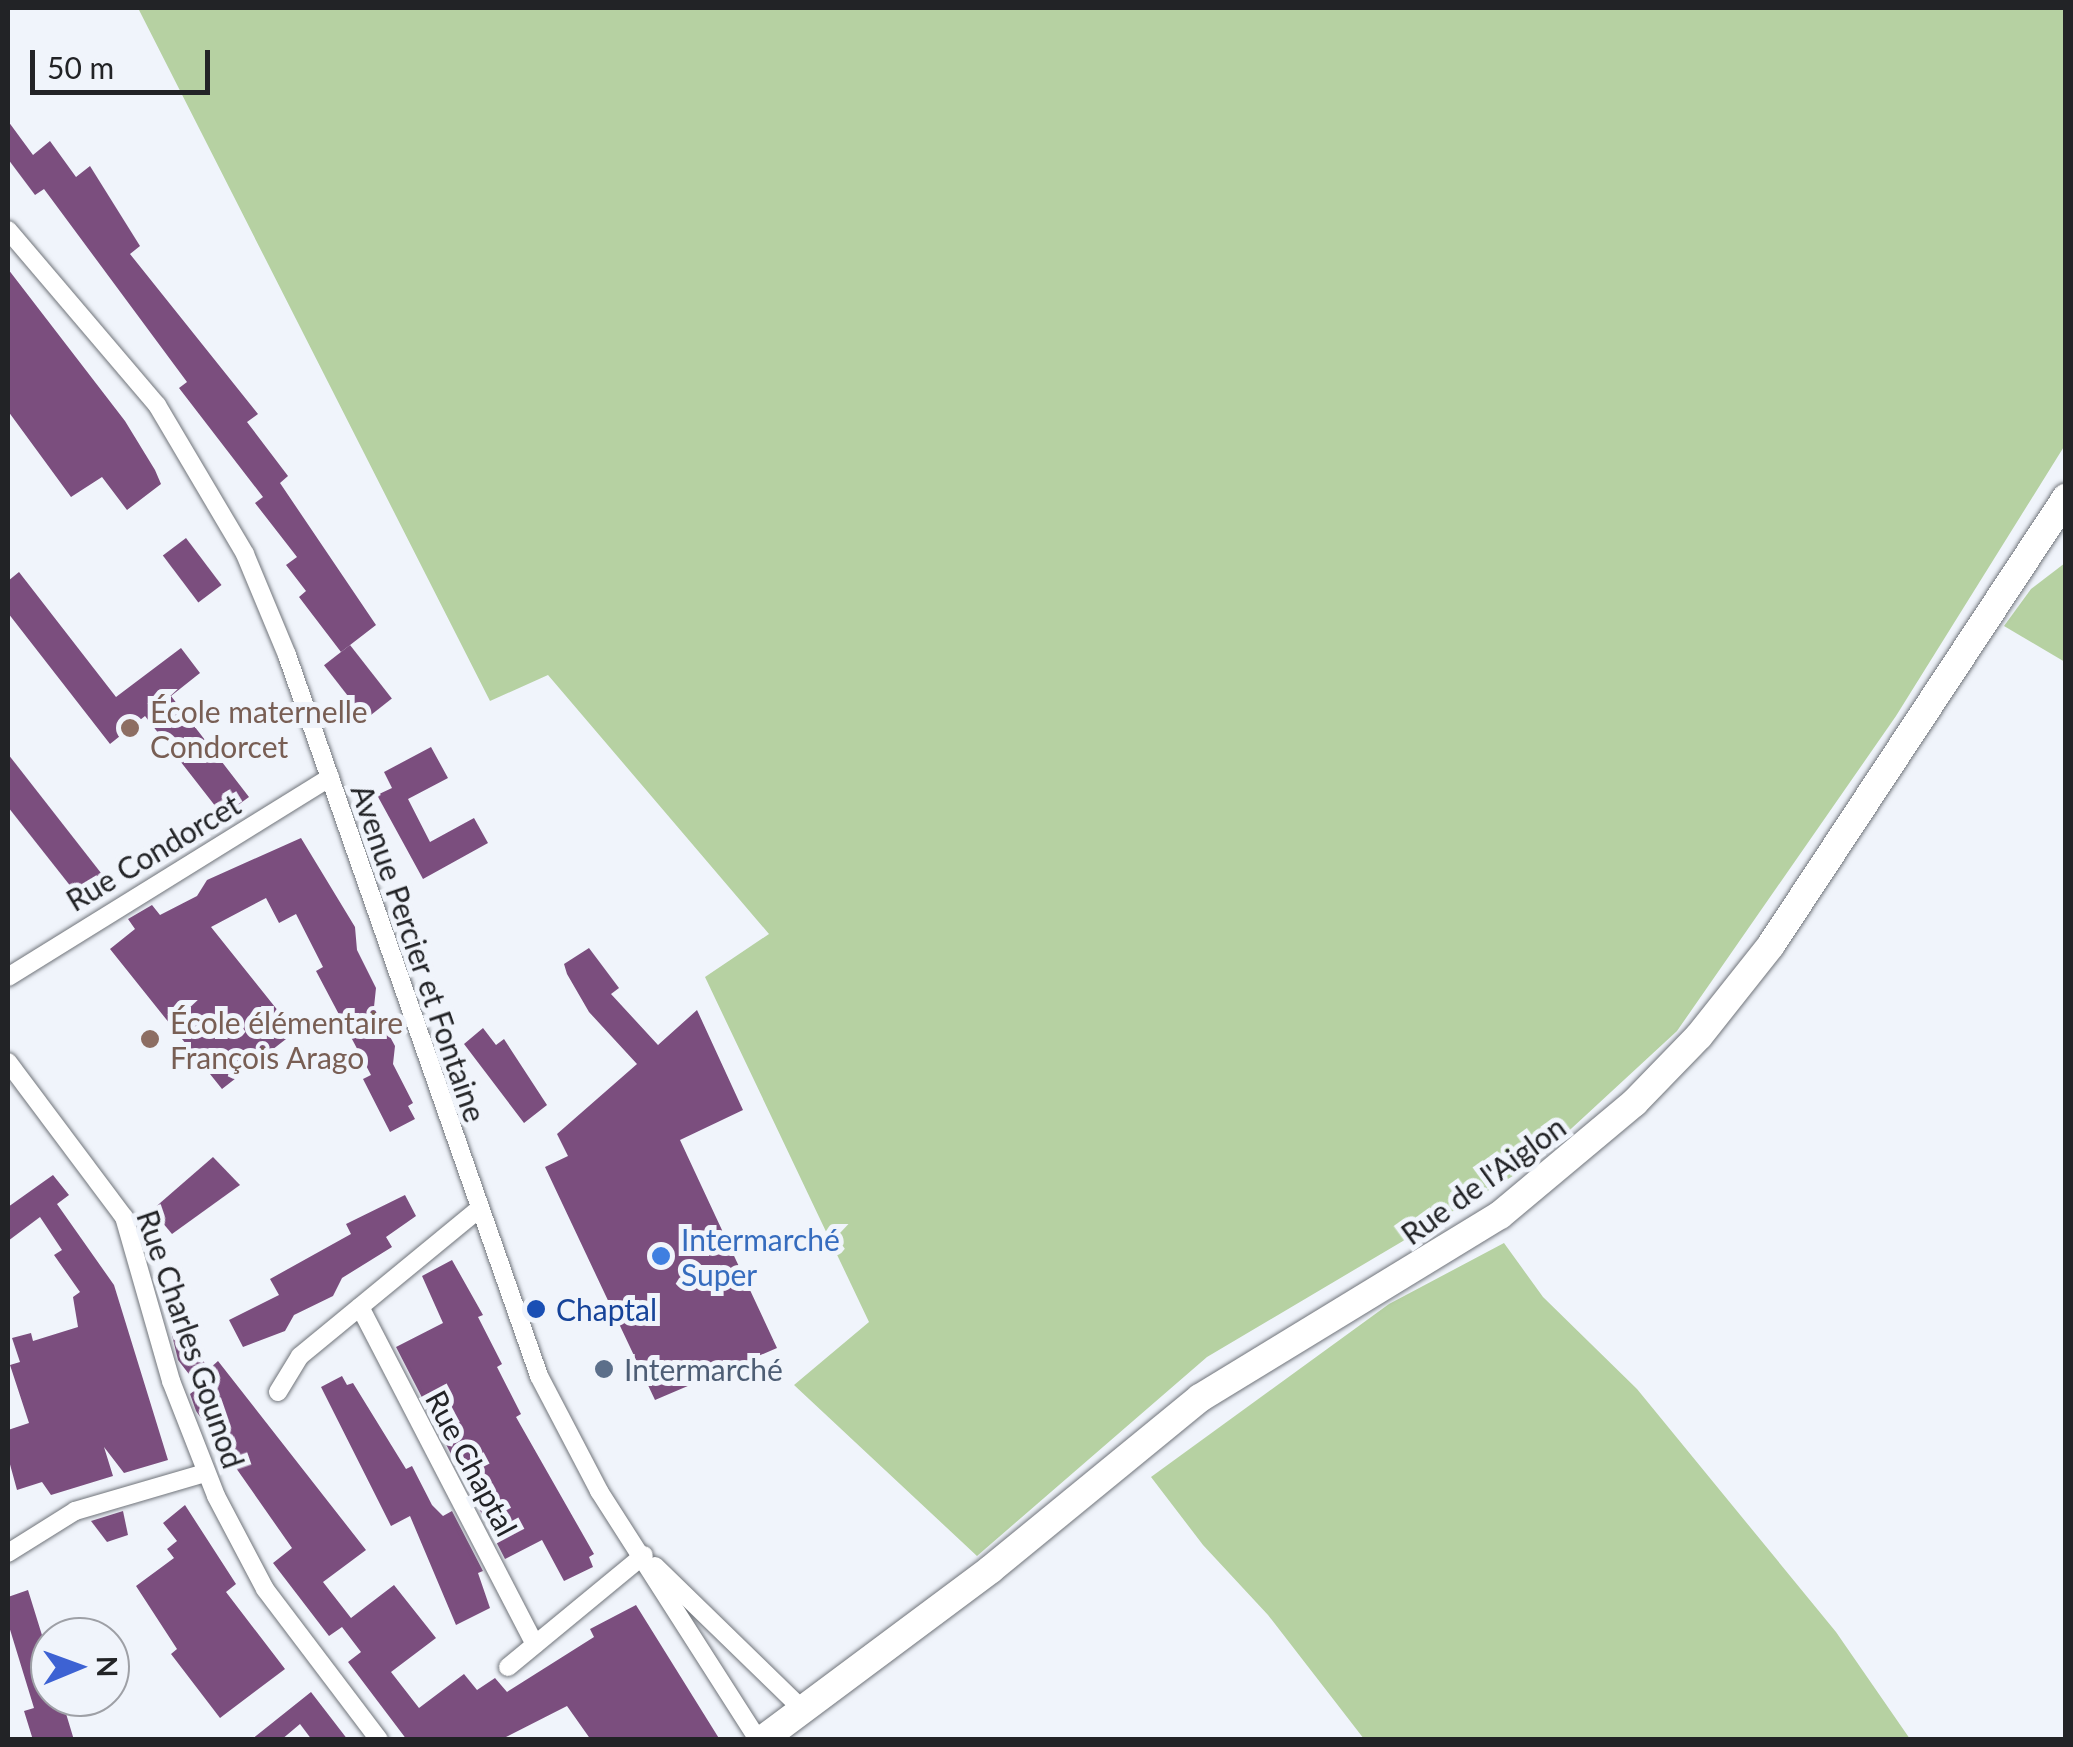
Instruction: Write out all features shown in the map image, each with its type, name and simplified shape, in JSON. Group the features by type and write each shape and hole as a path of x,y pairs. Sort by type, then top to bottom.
{"main road":[{"name":"Rue de l'Aiglon","path":"760,1740 981,1578 1200,1398 1500,1215 1634,1103 1771,945 2066,498"}],"street":[{"name":"Avenue Percier et Fontaine","path":"10,234 113,348 213,492 269,607 478,1210 548,1397 760,1740"},
{"name":"Rue Condorcet","path":"8,977 330,777"},
{"name":"Rue Charles Gounod","path":"8,1062 130,1228 167,1369 205,1473 265,1589 379,1740"},
{"path":"278,1392 300,1356 478,1210"},
{"name":"Rue Chaptal","path":"360,1307 535,1644"},
{"path":"8,1552 75,1511 205,1473"},
{"name":"Avenue Percier et Fontaine","path":"644,1556 803,1710"},
{"path":"508,1667 644,1556"}],"green space":[{"path":"138,8 2065,8 2065,445 1896,716 1677,1031 1533,1164 1207,1357 977,1556 794,1385 869,1322 705,977 769,934 548,675 490,701"},
{"path":"2065,563 2065,662 2004,626 2031,589"},
{"path":"1504,1243 1543,1297 1637,1389 1836,1632 1910,1739 1364,1739 1268,1615 1203,1545 1151,1477 1389,1304"}],"building":[{"path":"8,121 33,155 50,141 76,177 90,166 140,246 130,254 258,414 247,422 288,476 280,483 376,625 341,652 299,597 306,591 286,565 297,557 255,503 263,497 179,388 187,382 44,189 35,195 8,159"},
{"path":"8,269 125,421 155,470 161,484 127,510 102,477 71,497 8,411"},
{"path":"186,538 222,585 198,603 163,555"},
{"path":"19,572 116,697 181,648 200,673 171,696 249,797 223,816 145,716 110,744 8,613 8,581"},
{"path":"350,645 392,699 366,719 324,665"},
{"path":"431,747 448,778 408,799 430,842 474,818 488,843 423,879 377,795 392,788 384,772"},
{"path":"8,754 108,882 83,902 8,807"},
{"path":"301,838 355,927 357,950 376,988 374,1007 395,1046 393,1064 413,1103 408,1106 415,1119 390,1132 363,1079 371,1075 316,971 323,967 296,914 279,923 266,898 211,927 295,1032 222,1089 110,949 135,929 128,919 152,905 160,915 197,896 207,880"},
{"name":"Intermarché Super","path":"589,948 619,988 611,994 658,1045 697,1010 743,1110 680,1140 777,1348 655,1400 545,1167 568,1156 557,1134 637,1064 589,1012 567,974 564,964"},
{"path":"483,1028 496,1045 504,1039 547,1105 524,1123 464,1044"},
{"path":"213,1157 240,1185 172,1234 152,1210"},
{"path":"53,1175 69,1195 57,1204 114,1285 168,1460 124,1473 104,1447 113,1476 51,1495 42,1482 17,1490 8,1457 8,1430 29,1423 10,1365 20,1362 12,1338 31,1333 33,1341 78,1327 73,1297 80,1292 54,1255 62,1250 40,1217 8,1241 8,1207"},
{"path":"405,1195 416,1216 386,1237 392,1247 342,1278 333,1296 294,1315 285,1331 243,1347 229,1320 279,1295 270,1279 351,1234 346,1224"},
{"path":"452,1260 483,1315 478,1317 502,1364 497,1367 521,1414 516,1417 594,1554 589,1557 593,1567 564,1581 542,1540 505,1559 396,1347 443,1323 422,1276"},
{"path":"166,1310 209,1369 218,1361 366,1550 323,1582 351,1618 394,1585 436,1638 391,1672 419,1708 464,1674 477,1690 495,1678 507,1692 594,1637 590,1629 636,1605 720,1740 591,1740 567,1706 500,1740 407,1740 348,1662 361,1652 342,1627 329,1636 273,1563 292,1548 196,1411 190,1394 199,1387 178,1360"},
{"path":"342,1376 347,1385 353,1383 406,1469 412,1466 432,1505 443,1516 452,1511 483,1571 478,1573 490,1608 456,1625 410,1516 391,1526 321,1387"},
{"path":"185,1505 236,1584 226,1592 285,1669 220,1718 171,1654 177,1649 136,1586 174,1558 167,1549 177,1541 163,1523"},
{"path":"123,1511 128,1535 107,1542 91,1521"},
{"path":"28,1590 36,1617 30,1617 30,1695 8,1623 8,1597"},
{"path":"311,1692 348,1740 312,1740 300,1724 281,1740 251,1740"},
{"path":"30,1709 30,1717 67,1717 74,1740 33,1740 24,1711"}],"place":[{"name":"École maternelle Condorcet","path":"130,728"},
{"name":"École élémentaire François Arago","path":"150,1039"},
{"name":"Intermarché Super","path":"661,1256"},
{"name":"Chaptal","path":"536,1309"},
{"name":"Intermarché","path":"604,1369"}]}
